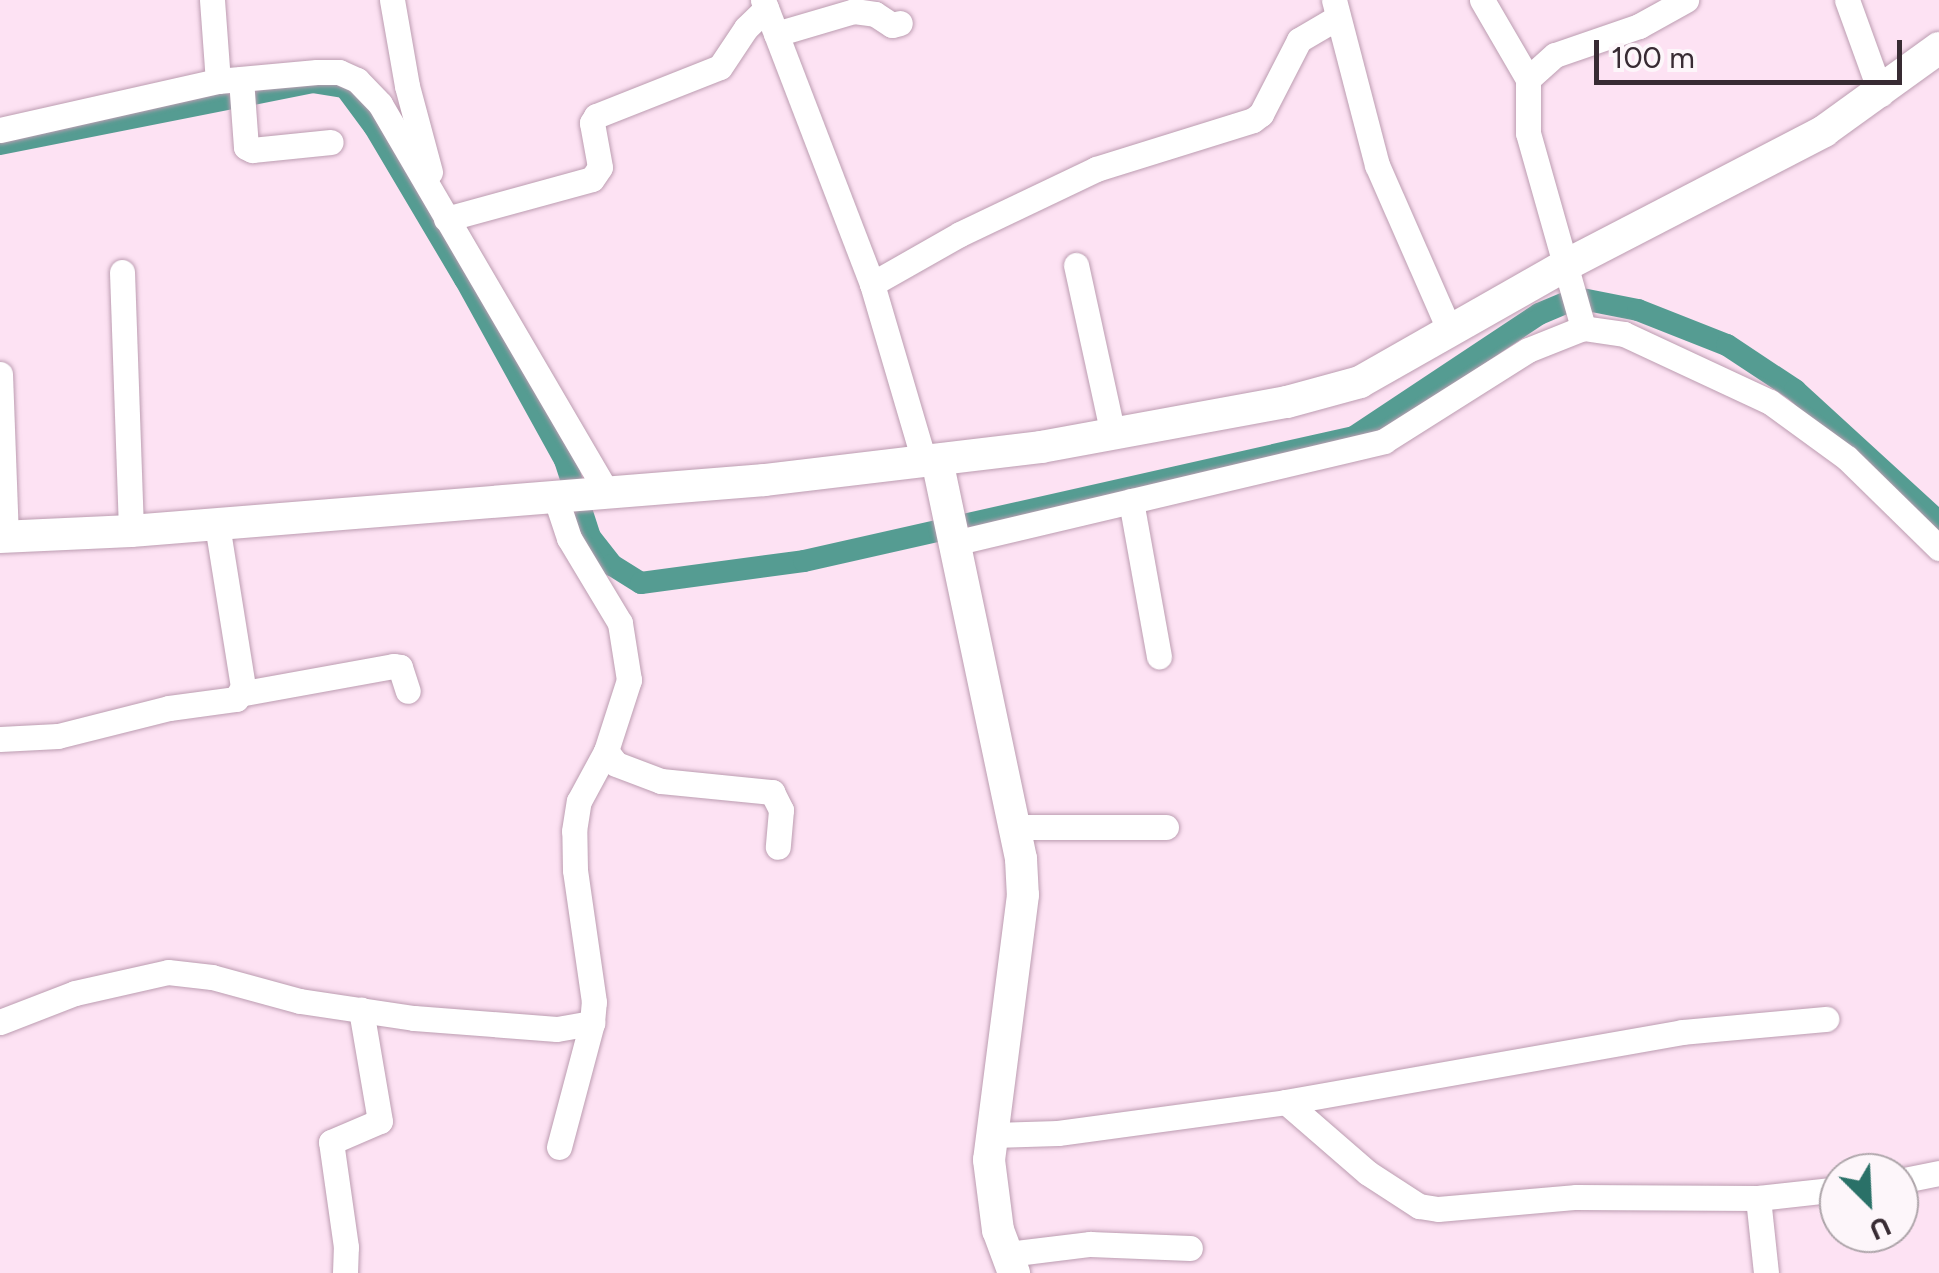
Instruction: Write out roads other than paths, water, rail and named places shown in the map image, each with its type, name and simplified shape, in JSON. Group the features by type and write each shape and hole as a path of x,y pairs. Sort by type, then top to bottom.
{"main road":[{"path":"3,537 132,531 582,496 931,460 1113,434 1287,402 1360,382 1450,332 1569,274 1824,130 1881,94 1939,48"},
{"path":"931,460 951,529 1014,827 1023,894 993,1135 990,1192 1011,1263"}],"street":[{"path":"212,0 235,87 243,141 252,150 332,142"},
{"path":"392,0 407,86 442,212"},
{"path":"1482,0 1528,79 1528,134 1581,321"},
{"path":"1528,79 1555,56 1639,26 1686,0"},
{"path":"1847,0 1881,94"},
{"path":"442,212 592,179 600,167 592,123 596,116 720,67 765,4"},
{"path":"765,4 872,284 931,460"},
{"path":"872,284 966,231 1096,169 1253,120 1261,114 1298,40 1337,5 1376,165 1450,332"},
{"path":"776,34 854,11 875,14 892,25 900,23"},
{"path":"0,130 339,72 357,80 380,104 442,212 582,496 569,538 620,622 627,647 630,680 606,751 579,801 574,831 575,870 594,1002 559,1147"},
{"path":"380,104 407,86"},
{"path":"1076,265 1113,434"},
{"path":"122,272 132,531"},
{"path":"951,529 1131,501 1384,441 1581,321 1624,334 1782,409 1847,458 1939,548"},
{"path":"0,374 3,537"},
{"path":"1131,501 1160,656"},
{"path":"216,524 240,684"},
{"path":"0,738 58,736 169,708 222,703 240,684 392,666 400,667 408,690"},
{"path":"606,751 616,764 661,780 772,792 781,810 778,847"},
{"path":"1014,827 1166,827"},
{"path":"0,1022 74,993 168,972 202,975 267,994 361,1010 557,1029 592,1022"},
{"path":"345,1273 346,1247 331,1142 380,1121 361,1010"},
{"path":"993,1135 1058,1133 1286,1102 1682,1032 1826,1019"},
{"path":"1286,1102 1368,1172 1419,1206 1438,1209 1576,1197 1758,1198 1819,1191"},
{"path":"1758,1198 1766,1273"},
{"path":"1011,1263 1090,1244 1190,1248"}],"waterway":[{"path":"0,144 312,82 345,87 374,126 465,279 565,460 590,537 612,565 641,583 804,561 1354,437 1539,314 1577,298 1638,310 1727,345 1795,390 1939,522"}]}
